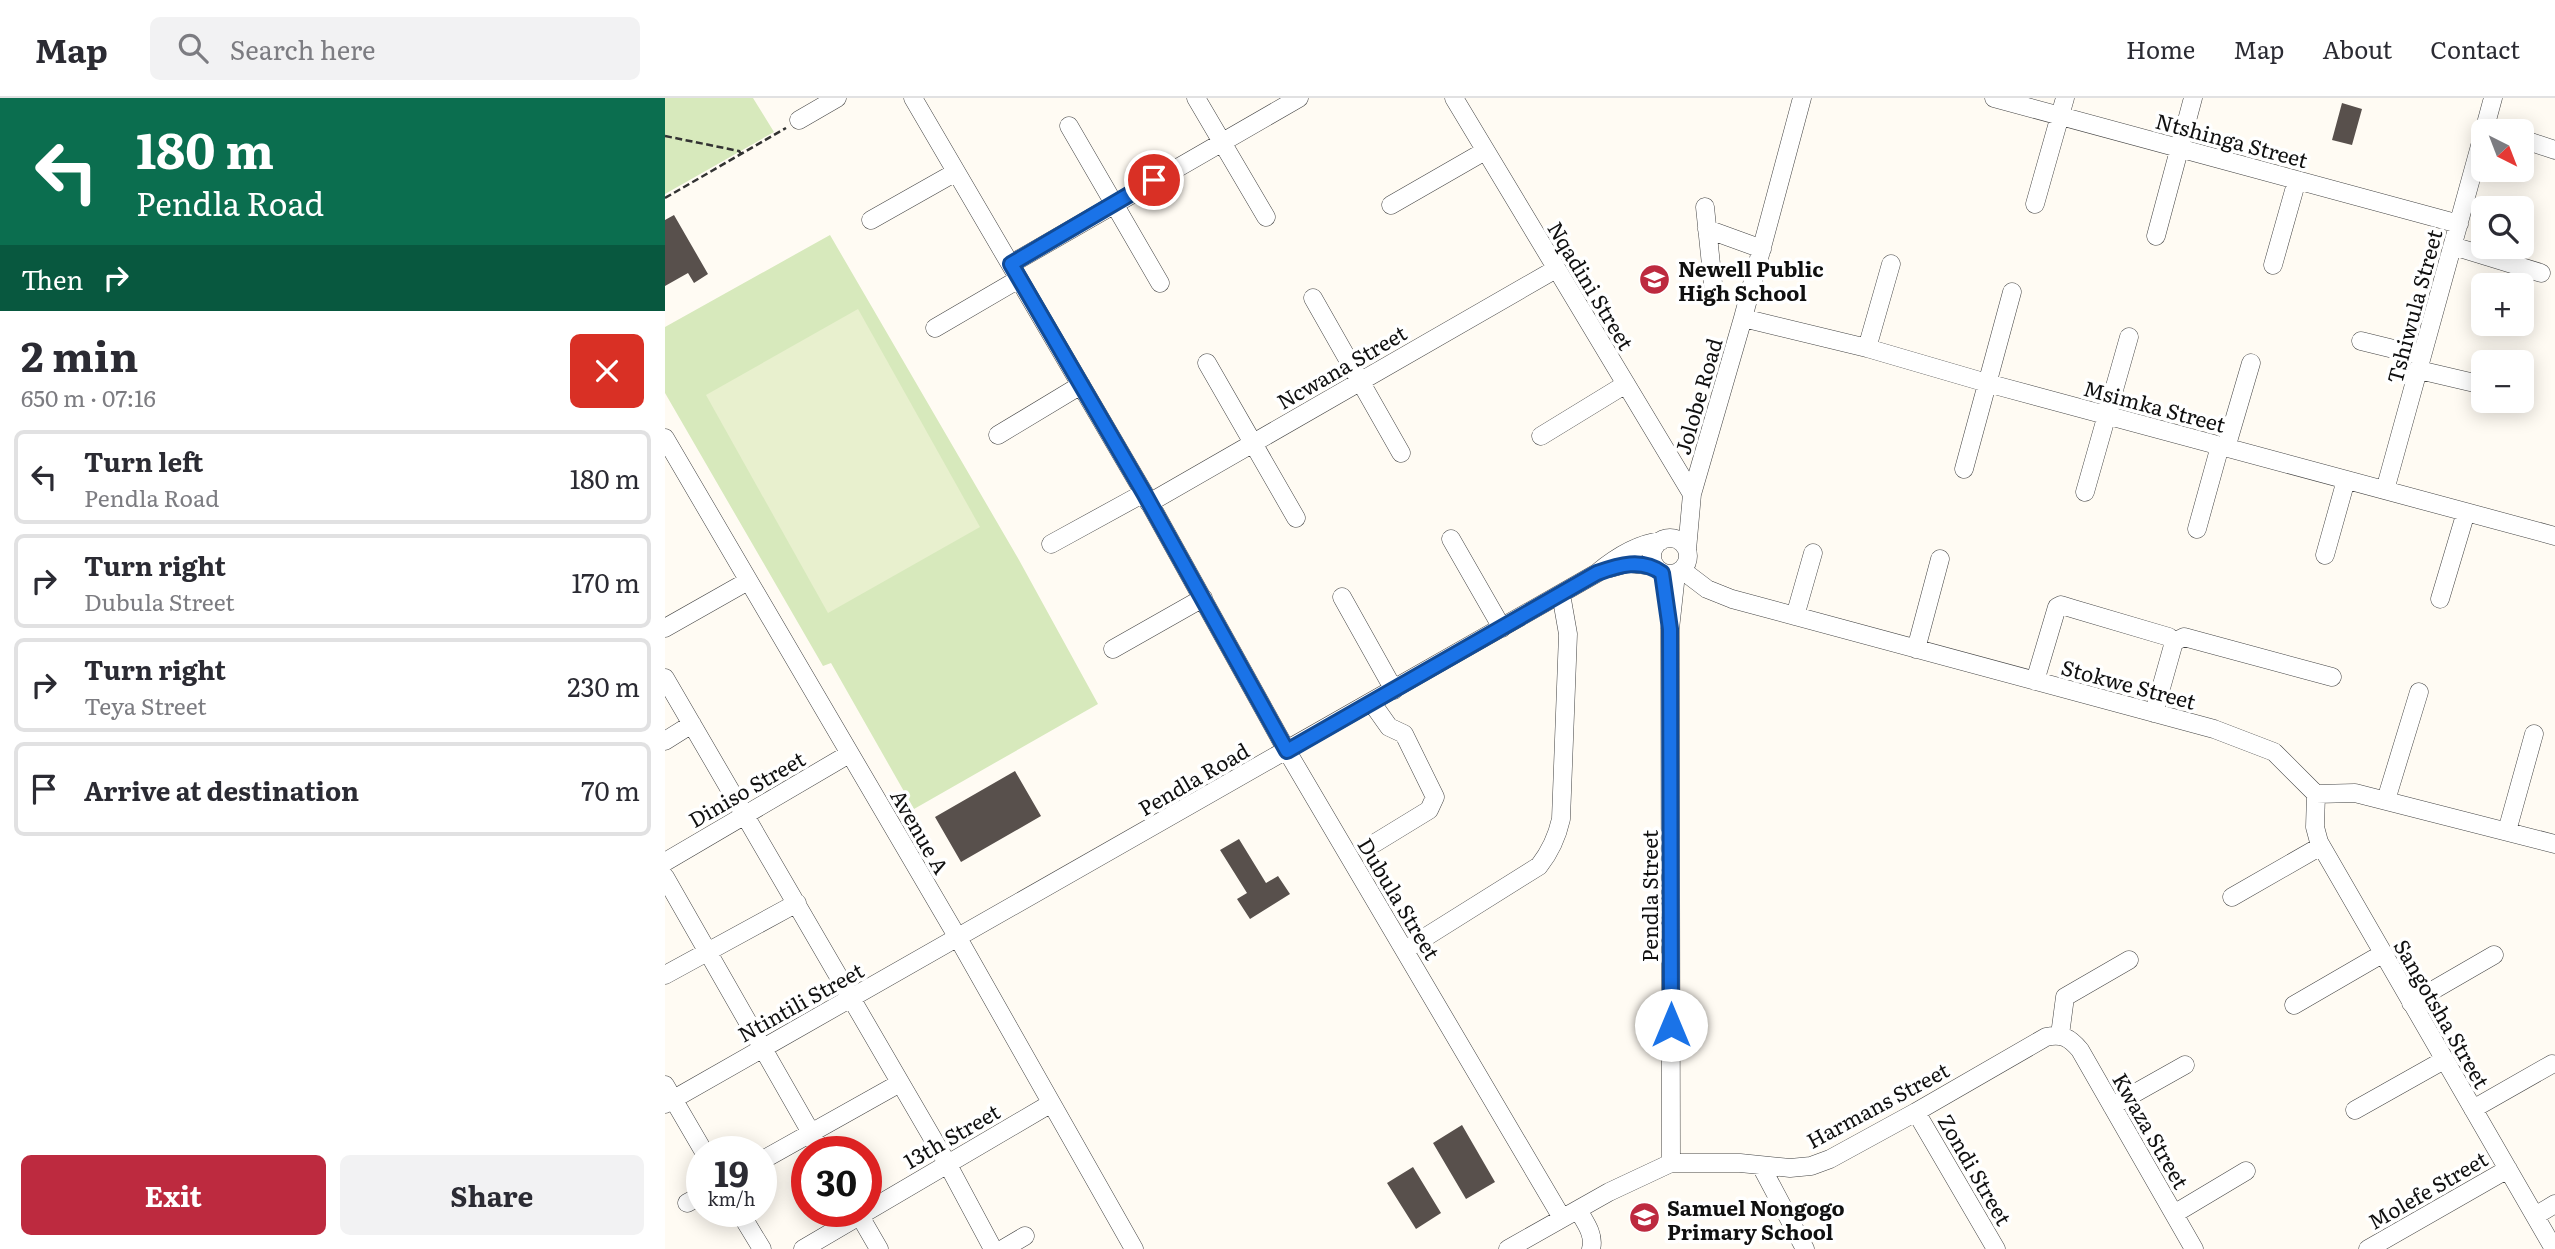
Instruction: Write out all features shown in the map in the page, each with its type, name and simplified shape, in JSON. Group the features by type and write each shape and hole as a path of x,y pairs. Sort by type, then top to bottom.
{"street":[{"path":"799,120 837,98"},
{"name":"Dubula Street","path":"913,98 1146,498 1287,751 1405,950 1570,1214 1591,1233 1591,1249"},
{"path":"1196,98 1266,217"},
{"path":"935,328 1115,203 1299,98"},
{"name":"Nqadini Street","path":"1454,98 1626,384 1691,498"},
{"name":"Jolobe Road","path":"1687,550 1691,498 1802,98"},
{"name":"Ntshinga Street","path":"1994,98 2459,224"},
{"path":"2035,204 2065,98"},
{"path":"2156,236 2193,98"},
{"name":"Tshiwula Street","path":"2489,119 2493,98"},
{"path":"1069,126 1160,283"},
{"path":"2534,143 2555,150"},
{"path":"1391,205 1485,151"},
{"path":"871,220 956,172"},
{"path":"2273,265 2297,180"},
{"name":"Tshiwula Street","path":"2385,490 2472,182"},
{"path":"1705,207 1713,284"},
{"path":"1707,229 1762,249"},
{"path":"2453,246 2541,273"},
{"path":"1867,348 1891,264"},
{"name":"Ncwana Street","path":"1146,498 1252,443 1556,270"},
{"path":"1964,469 2011,292"},
{"path":"1313,298 1401,453"},
{"name":"Msimka Street","path":"1743,318 1867,348 1987,383 2555,536"},
{"path":"2085,492 2129,337"},
{"path":"2361,341 2471,381"},
{"path":"1207,363 1296,518"},
{"path":"2197,529 2251,363"},
{"path":"1541,436 1626,384"},
{"path":"998,435 1081,385"},
{"name":"Avenue A","path":"665,438 958,939 1134,1249"},
{"path":"2325,555 2346,480"},
{"path":"1051,544 1146,498"},
{"name":"Jolobe Road","path":"1661,540 1691,498"},
{"path":"2440,599 2466,512"},
{"path":"1451,539 1501,628"},
{"path":"1677,539 1687,550 1688,557 1669,571 1652,561 1653,550 1661,540 1677,539"},
{"name":"Pendla Road","path":"958,939 1372,703 1642,545 1661,540"},
{"path":"1795,616 1813,553"},
{"path":"1916,649 1940,559"},
{"name":"Pendla Road","path":"1597,573 1628,564 1669,571"},
{"name":"Stokwe Street","path":"1669,571 1723,596 2214,729 2274,752 2316,794"},
{"name":"Pendla Street","path":"1669,571 1671,1163"},
{"path":"665,628 748,581"},
{"path":"1405,950 1524,877 1538,866 1552,846 1561,819 1567,680 1568,634 1561,594"},
{"path":"1342,597 1394,690"},
{"path":"1112,649 1203,598"},
{"path":"2035,681 2054,611 2061,606 2169,637 2174,642"},
{"path":"2154,713 2174,642 2184,637 2332,677"},
{"path":"665,678 947,1163 993,1249"},
{"path":"2386,800 2419,692"},
{"path":"1372,703 1389,727 1404,734 1435,797 1429,810 1375,843"},
{"path":"665,741 692,724"},
{"path":"2507,831 2534,734"},
{"name":"Diniso Street","path":"665,862 849,754"},
{"path":"2316,794 2355,793 2555,844"},
{"name":"Sangotsha Street","path":"2316,794 2315,827 2321,846 2554,1249"},
{"path":"2232,897 2321,846"},
{"path":"665,877 813,1136"},
{"path":"665,975 797,903"},
{"name":"Ntintili Street","path":"668,1096 762,1049 958,939"},
{"path":"2294,1005 2382,954"},
{"path":"2410,1003 2494,955"},
{"path":"2063,1036 2065,997 2129,960"},
{"name":"Harmans Street","path":"1508,1249 1641,1175 1671,1163 1721,1162 1790,1168 1811,1166 1843,1153 2046,1037 2063,1036"},
{"name":"Kwaza Street","path":"2063,1036 2080,1050 2194,1249"},
{"path":"2355,1110 2444,1060"},
{"path":"2473,1109 2552,1064"},
{"path":"2112,1106 2185,1065"},
{"path":"777,1152 899,1083"},
{"path":"668,1096 694,1136"},
{"name":"13th Street","path":"882,1200 1050,1104"},
{"name":"Zondi Street","path":"1916,1112 1996,1249"},
{"path":"1761,1166 1805,1249"},
{"name":"Molefe Street","path":"2368,1249 2508,1169"},
{"path":"2173,1214 2246,1171"},
{"path":"2535,1216 2555,1204"},
{"path":"749,1227 762,1249"},
{"name":"13th Street","path":"803,1249 837,1227"},
{"path":"866,1227 879,1249"},
{"path":"1003,1249 1025,1236"}],"path":[{"path":"665,198 799,120"},
{"path":"665,136 739,151 741,154"}],"green space":[{"path":"665,98 753,98 774,132 665,194"},
{"path":"830,235 1019,560 1098,704 914,809 831,663 823,666 665,393 665,327"},
{"path":"858,309 980,527 828,613 706,395"}],"building":[{"path":"2342,103 2362,109 2352,145 2332,140"},
{"path":"674,215 708,274 694,283 688,273 665,286 665,220"},
{"path":"1015,771 1041,816 961,862 935,817"},
{"path":"1239,839 1266,883 1278,876 1290,894 1250,919 1237,899 1247,893 1220,850"},
{"path":"1462,1125 1495,1182 1466,1199 1433,1143"},
{"path":"1413,1167 1441,1213 1416,1229 1387,1183"}],"place":[{"name":"Newell Public High School","path":"1655,279"},
{"name":"Samuel Nongogo Primary School","path":"1644,1218"}],"route":[{"path":"1154,180 1011,264 1144,493 1287,751 1597,573 1628,564 1655,566 1662,573 1670,629 1671,1025"}]}
